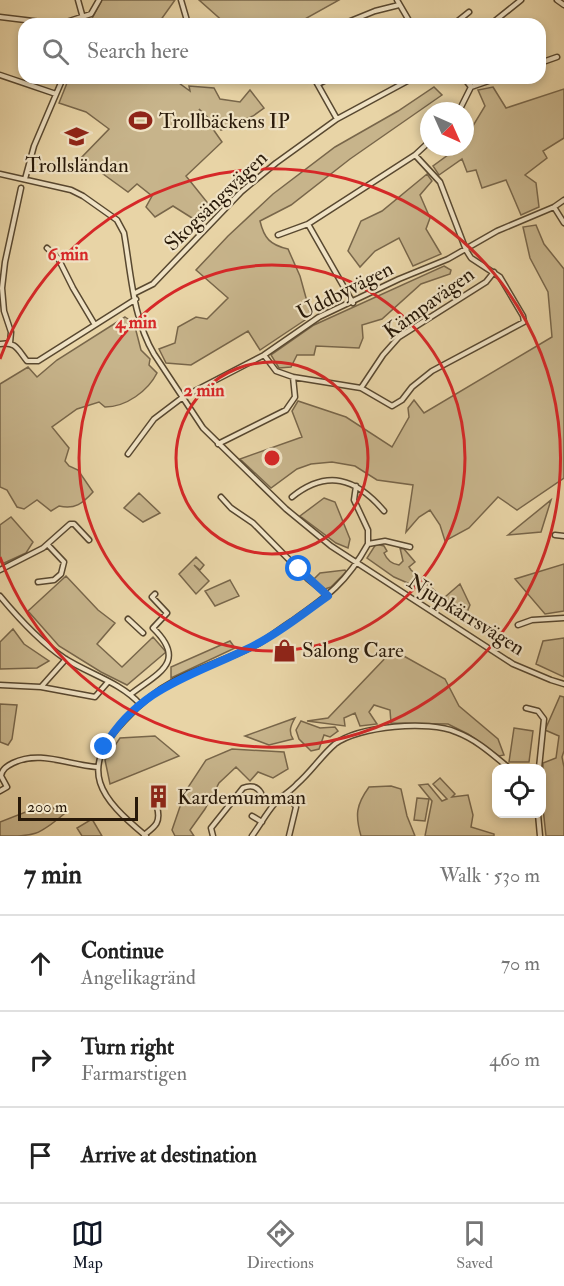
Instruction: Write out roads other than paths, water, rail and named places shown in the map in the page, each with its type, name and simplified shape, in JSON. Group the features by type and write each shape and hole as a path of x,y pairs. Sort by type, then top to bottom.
{"street":[{"path":"78,0 83,18 91,14 99,0"},
{"path":"181,0 186,18"},
{"path":"498,18 521,0"},
{"path":"557,0 564,5"},
{"path":"358,18 398,2 407,18"},
{"path":"462,18 469,12"},
{"path":"0,17 18,19"},
{"path":"546,61 557,57"},
{"path":"0,75 18,81"},
{"path":"27,84 56,94"},
{"path":"25,179 34,146 60,84"},
{"path":"318,84 337,119"},
{"name":"Skogsängsvägen","path":"135,293 153,284 241,192 310,137 337,119 402,84"},
{"path":"464,102 471,87 480,84"},
{"path":"278,235 308,224 420,150"},
{"path":"264,355 276,371 293,377 361,388 392,406 432,371 524,322 523,316 500,277 471,258 440,182 415,155"},
{"name":"Njupkärrsvägen","path":"0,174 70,190 83,196 117,220 124,233 146,341 203,428 308,528 357,563 513,664 564,684"},
{"path":"10,343 11,332 3,311 2,288 5,262 21,188"},
{"name":"Uddbyvägen","path":"128,454 154,419 183,397 264,355 320,317 466,250 497,231 555,207 564,200"},
{"path":"555,207 564,223"},
{"path":"308,224 353,303"},
{"path":"46,248 58,258 95,325"},
{"name":"Kämpavägen","path":"361,388 399,337 486,282 494,272"},
{"path":"0,344 10,343 27,361 38,361 136,299"},
{"path":"218,444 286,410 295,397 293,377"},
{"path":"292,497 306,486 317,482 341,480 356,486 377,502 384,511"},
{"path":"157,807 159,817 157,826 145,835 131,824 108,797 98,776 97,767 110,736 140,704 175,680 257,644 328,596 345,580 368,544 368,530 354,500 356,486"},
{"path":"221,497 231,508 254,523 308,579 328,596"},
{"path":"0,570 48,545 70,525 74,524 89,540"},
{"path":"555,535 564,536"},
{"name":"Njupkärrsvägen","path":"368,544 385,542 410,547"},
{"path":"38,582 54,580 63,570 64,562 48,545"},
{"path":"131,694 164,669 169,660 169,653 162,637 153,628 167,613 152,597 155,594"},
{"path":"0,596 33,633 66,659 131,694 140,704"},
{"path":"518,625 532,621 564,618"},
{"path":"128,619 143,633"},
{"path":"41,687 66,659"},
{"path":"0,685 41,687 95,697 108,682"},
{"path":"526,708 538,711 544,719 539,764"},
{"path":"252,836 275,803 337,743 350,736 379,728 431,727 455,731 478,742 504,764"},
{"path":"0,791 6,787 1,776 2,771 9,765 27,757 48,757 77,765 97,767"},
{"path":"213,836 211,828 243,788 247,786 257,788 261,793 259,802"},
{"path":"287,793 295,802 296,807 289,836"},
{"path":"252,816 262,822"},
{"path":"154,818 159,817"},
{"path":"538,818 540,836"}],"place":[{"name":"Trollbäckens IP","path":"141,121"},
{"name":"Trollsländan","path":"77,137"},
{"name":"Salong Care","path":"284,650"},
{"name":"Kardemumman","path":"159,797"}]}
